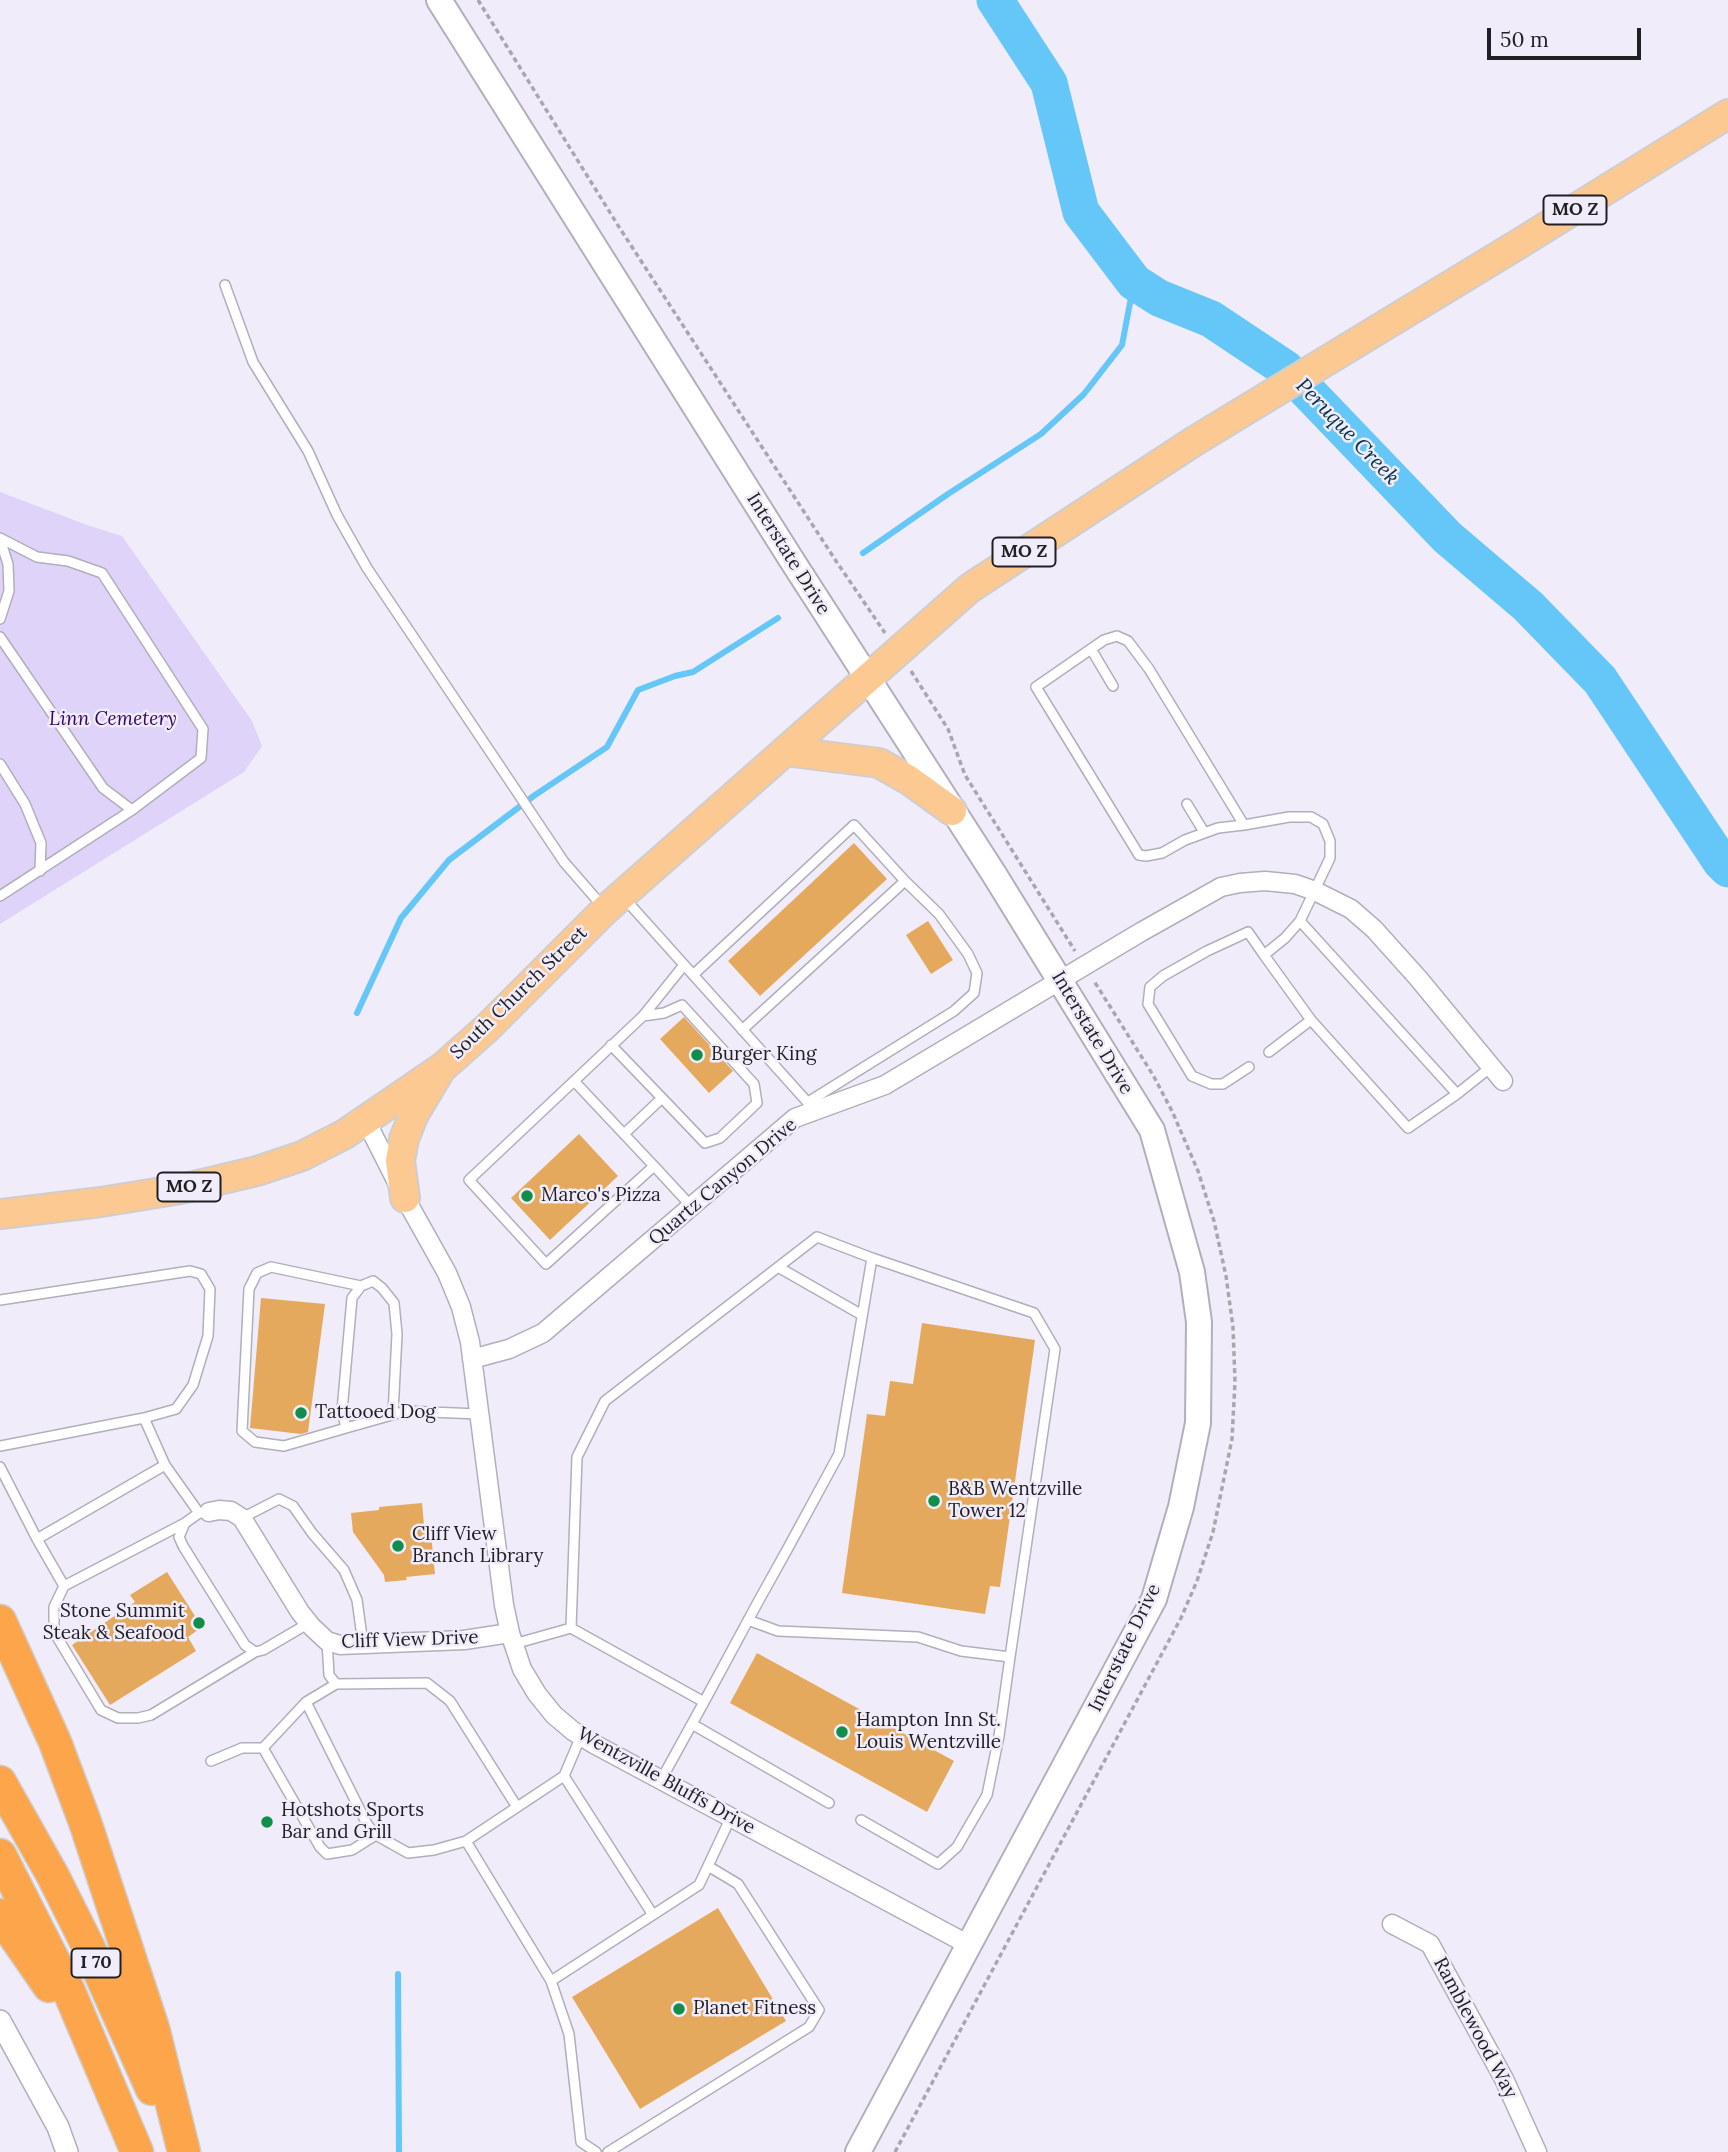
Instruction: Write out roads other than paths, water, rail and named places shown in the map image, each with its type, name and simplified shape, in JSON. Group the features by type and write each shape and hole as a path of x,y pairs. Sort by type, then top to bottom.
{"highway":[{"path":"0,1621 55,1742 85,1822 153,2028 184,2152"},
{"name":"I 70","path":"0,1782 53,1876 98,1968 149,2080 176,2152"},
{"name":"I 70","path":"0,1855 57,1967 137,2152"},
{"path":"0,1915 99,2059"}],"main road":[{"name":"Interstate Drive","path":"439,0 1061,981 1152,1130 1192,1272 1199,1322 1198,1423 1181,1507 1154,1599 858,2152"},
{"name":"MO Z","path":"613,903 970,588 1193,442 1728,114"},
{"path":"785,751 879,763 909,780 952,811"},
{"name":"South Church Street","path":"0,1214 181,1189 257,1171 302,1156 345,1134 443,1067 487,1028 613,903"},
{"path":"405,1198 400,1161 404,1139 414,1114 443,1067"}],"street":[{"name":"Quartz Canyon Drive","path":"472,1359 509,1349 543,1333 811,1107 884,1085 1221,887 1265,881 1295,884 1352,909 1418,978 1503,1081"},
{"name":"Wentzville Bluffs Drive","path":"365,1119 447,1273 461,1307 472,1359 504,1605 523,1669 537,1694 554,1715 581,1736 969,1945"},
{"path":"204,1513 231,1511 242,1518"},
{"name":"Cliff View Drive","path":"242,1518 300,1612 327,1641 340,1645 512,1639"},
{"name":"Ramblewood Way","path":"1392,1924 1430,1944 1504,2079 1536,2152"},
{"path":"0,2021 58,2127 67,2152"}],"lane":[{"path":"225,285 253,362 308,451 337,515 367,568 564,862 684,965 811,1107 954,1011 974,993 977,973 968,954 939,914 854,825 693,975"},
{"path":"0,539 8,564 9,591 0,619"},
{"path":"0,539 37,556 68,561 102,572 203,729 201,758 132,810 0,896"},
{"path":"1244,825 1149,669 1128,641 1117,636 1104,640 1036,687 1139,855 1162,853 1203,832 1218,828 1244,825 1300,817 1311,817 1323,824 1330,841 1330,858 1300,921 1265,955"},
{"path":"0,637 103,788 132,810"},
{"path":"1091,649 1113,685"},
{"path":"0,764 25,804 41,842 40,871"},
{"path":"1187,804 1203,832"},
{"path":"742,1030 905,881"},
{"path":"1300,921 1457,1094"},
{"path":"1249,1067 1223,1083 1210,1084 1192,1076 1148,1004 1150,987 1163,975 1248,932 1311,1020 1408,1128 1491,1067"},
{"path":"654,1166 547,1264 469,1180 643,1016 684,965"},
{"path":"611,1045 705,1143 720,1138 757,1103 754,1084 682,1005 664,1013 643,1016"},
{"path":"1269,1052 1311,1020"},
{"path":"574,1081 692,1207"},
{"path":"624,1134 662,1098"},
{"path":"571,1628 577,1457 605,1401 817,1237 1034,1313 1055,1349 999,1736 987,1795 957,1847 937,1864 861,1820"},
{"path":"662,1780 839,1454 872,1258"},
{"path":"361,1286 271,1267 257,1273 249,1289 242,1431 255,1442 284,1446 406,1411 479,1414"},
{"path":"778,1267 862,1315"},
{"path":"0,1300 190,1271 201,1274 210,1289 208,1336 193,1385 176,1409 0,1447"},
{"path":"346,1428 342,1411 352,1298 361,1286 373,1281 394,1303 397,1334 393,1414"},
{"path":"144,1418 165,1465 204,1513 64,1586 54,1607 54,1632 101,1710 118,1718 151,1715 255,1652 273,1645 309,1623"},
{"path":"37,1539 165,1465"},
{"path":"0,1467 64,1586"},
{"path":"242,1518 279,1499 293,1506 344,1570 357,1600 363,1644"},
{"path":"184,1523 180,1537 183,1546 246,1645 255,1652"},
{"path":"748,1620 778,1631 918,1637 961,1651 1010,1657"},
{"path":"512,1639 571,1628 704,1702"},
{"path":"327,1641 329,1675 336,1684"},
{"path":"211,1761 242,1748 263,1748 306,1702 336,1684 426,1683 450,1701 517,1807"},
{"path":"306,1702 367,1824 376,1835 408,1853 433,1850 466,1841 564,1776 581,1736"},
{"path":"692,1724 829,1802"},
{"path":"263,1748 320,1847 327,1854 352,1850 376,1835"},
{"path":"564,1776 653,1915"},
{"path":"551,1981 699,1885 731,1817"},
{"path":"466,1841 551,1981 569,2034 581,2142 596,2152"},
{"path":"608,2152 809,2028 819,2010 738,1884 708,1866"}],"waterway":[{"name":"Peruque Creek","path":"995,0 1049,83 1081,212 1134,282 1159,298 1211,319 1286,369 1447,537 1528,606 1600,680 1728,869"},
{"path":"863,553 1041,434 1084,394 1122,345 1134,282"},
{"path":"357,1013 401,918 449,860 535,795 607,747 638,690 693,672 778,618"},
{"path":"398,1974 399,2152"}],"place":[{"name":"Burger King","path":"697,1055"},
{"name":"Marco's Pizza","path":"527,1196"},
{"name":"Tattooed Dog","path":"301,1413"},
{"name":"B&B Wentzville Tower 12","path":"934,1501"},
{"name":"Cliff View Branch Library","path":"398,1546"},
{"name":"Stone Summit Steak & Seafood","path":"199,1623"},
{"name":"Hampton Inn St. Louis Wentzville","path":"842,1732"},
{"name":"Hotshots Sports Bar and Grill","path":"267,1822"},
{"name":"Planet Fitness","path":"679,2009"}],"park label":[{"name":"Linn Cemetery","path":"113,720"}]}
